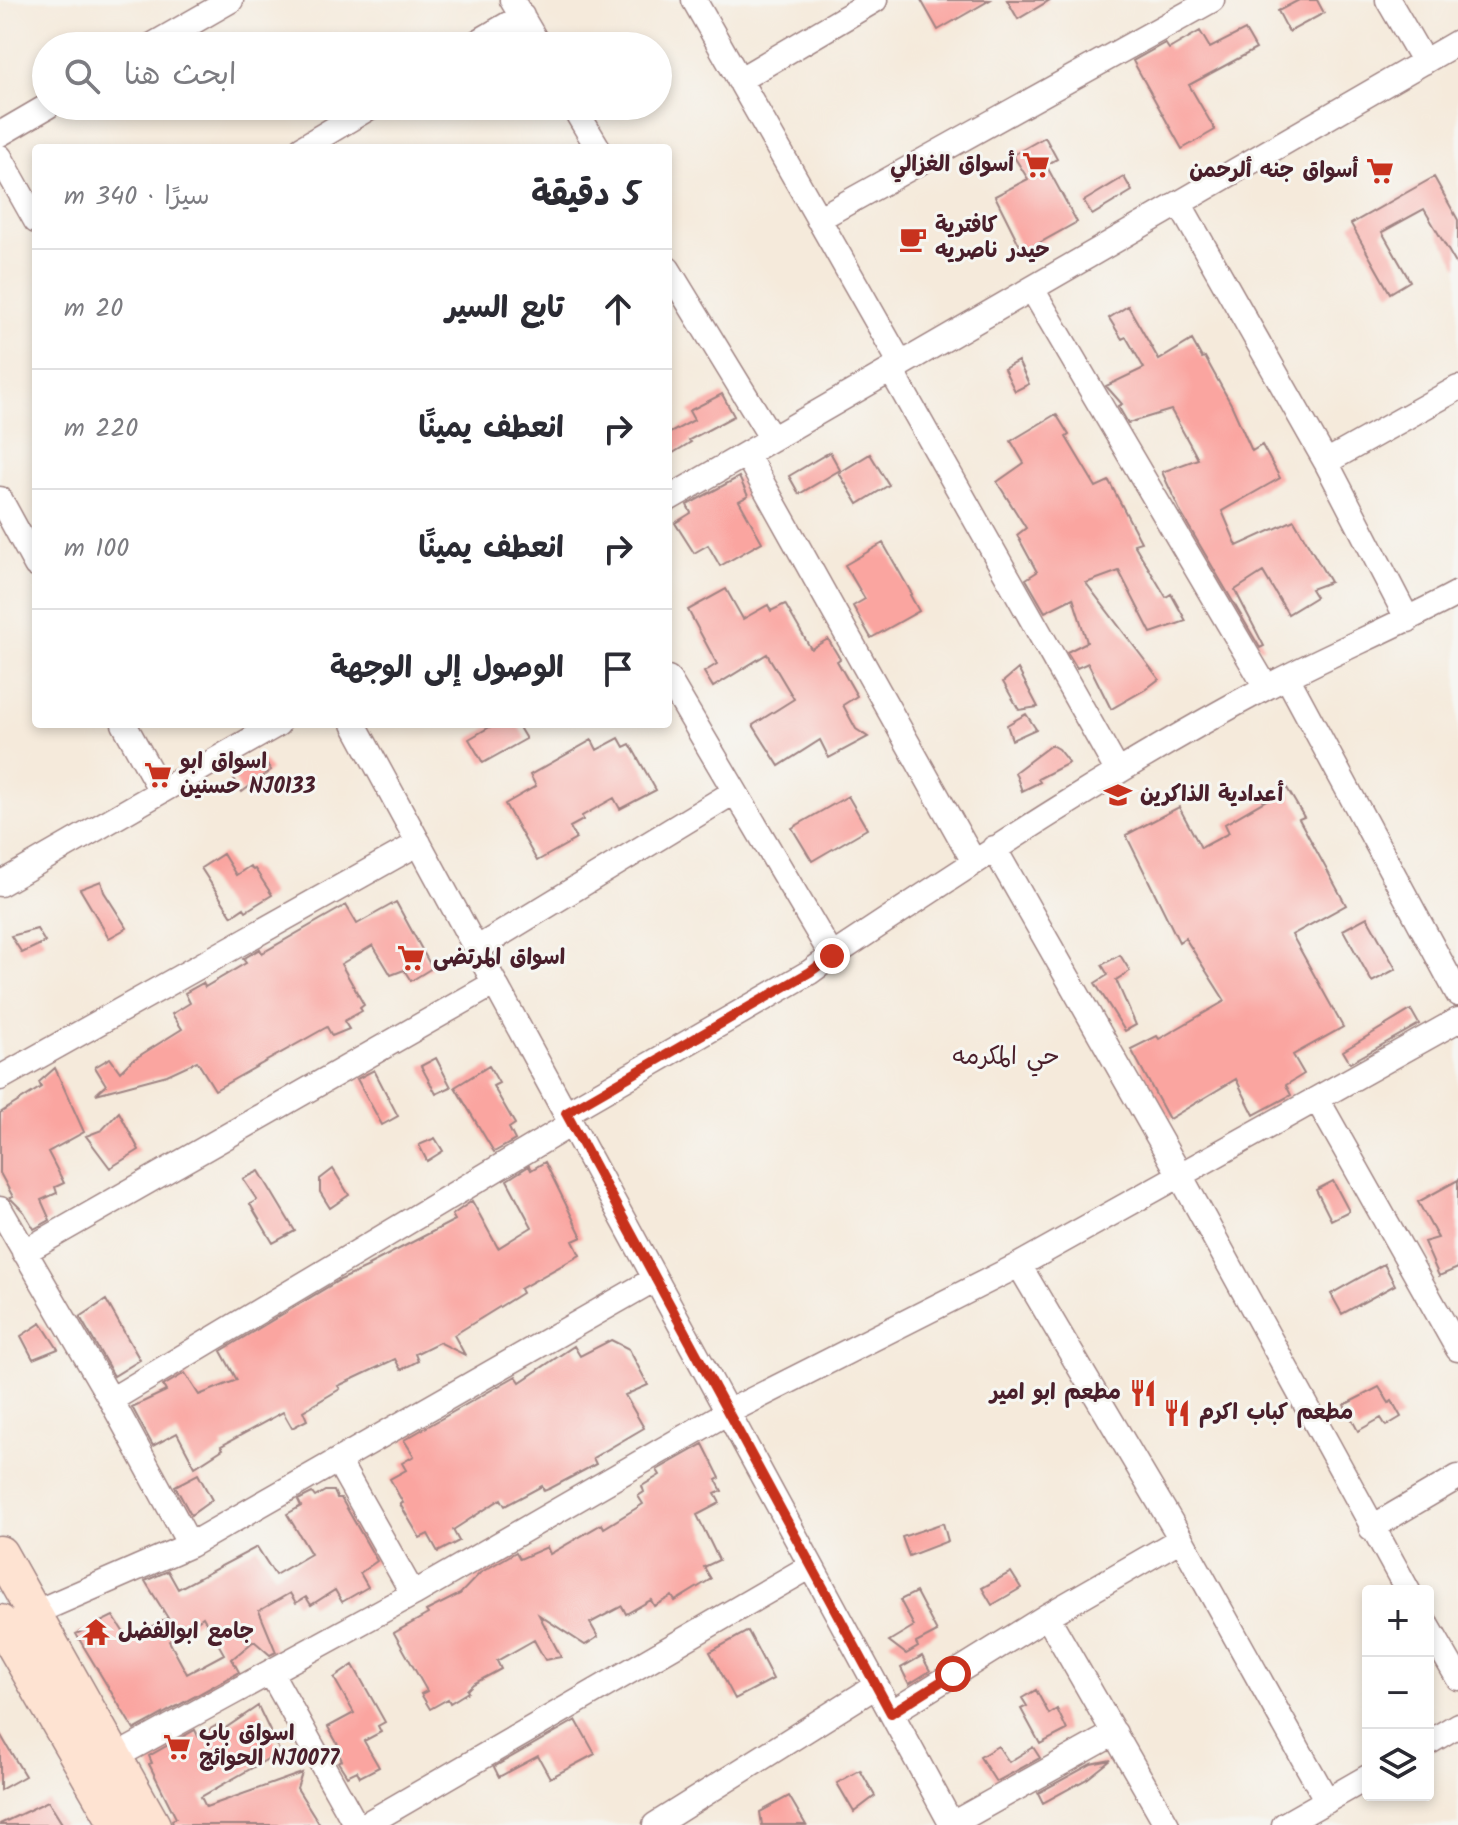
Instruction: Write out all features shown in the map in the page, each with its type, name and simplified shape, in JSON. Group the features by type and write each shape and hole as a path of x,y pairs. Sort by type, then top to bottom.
{"street":[{"path":"175,32 231,0"},
{"path":"694,0 818,219 1118,772"},
{"path":"739,80 875,0"},
{"path":"818,219 1212,0"},
{"path":"1388,0 1424,62"},
{"path":"488,32 517,8 531,32"},
{"path":"672,497 1458,42"},
{"path":"0,134 32,115"},
{"path":"309,144 349,120"},
{"path":"581,120 596,144"},
{"path":"0,157 32,214"},
{"path":"1179,203 1326,462 1408,620"},
{"path":"672,284 772,439"},
{"path":"1032,289 1276,682 1458,994"},
{"path":"1326,462 1458,388"},
{"path":"746,454 984,855 1180,1175 1404,1585"},
{"path":"0,499 32,558"},
{"path":"111,1400 810,972 984,855 1118,772 1276,682 1458,593"},
{"path":"672,685 832,956"},
{"path":"126,728 161,791"},
{"path":"0,884 271,728"},
{"path":"356,728 952,1825 1115,1733"},
{"path":"476,949 734,792"},
{"path":"0,1078 419,843"},
{"path":"24,1252 495,983"},
{"path":"115,1757 413,1594 728,1412 1019,1265 1458,1020"},
{"path":"1317,1099 1458,1349"},
{"path":"0,1209 111,1400 190,1545"},
{"path":"1019,1265 1181,1539 1327,1801"},
{"path":"34,1613 190,1545 655,1279"},
{"path":"338,1461 413,1594"},
{"path":"1371,1528 1458,1477"},
{"path":"891,1713 1047,1616 1181,1539"},
{"path":"0,1553 153,1825"},
{"path":"365,1825 811,1566"},
{"path":"1047,1616 1167,1825"},
{"path":"1434,1636 1458,1678"},
{"path":"5,1641 117,1825"},
{"path":"271,1673 356,1825"},
{"path":"655,1825 876,1686"},
{"path":"1434,1739 1458,1725"},
{"path":"1284,1825 1362,1781"}],"building":[{"path":"921,0 990,0 938,30"},
{"path":"1007,0 1050,0 1018,19"},
{"path":"1299,0 1317,0 1324,13 1289,32 1278,11"},
{"path":"1245,30 1256,49 1189,85 1215,130 1182,149 1133,61 1165,43 1169,49 1200,31 1210,48"},
{"path":"1045,137 1057,159 1046,165 1077,222 1023,252 995,196 1028,179 1013,155"},
{"path":"1124,177 1132,191 1092,215 1084,201"},
{"path":"1434,177 1458,220 1458,267 1424,209 1382,232 1410,281 1390,293 1351,224"},
{"path":"1128,306 1159,360 1192,340 1231,404 1252,451 1262,445 1280,478 1222,511 1237,546 1294,520 1330,582 1311,589 1316,597 1288,614 1263,572 1235,590 1264,646 1260,648 1181,513 1162,472 1198,459 1171,410 1128,423 1118,406 1122,404 1106,386 1144,368 1126,337 1122,339 1109,318"},
{"path":"1018,361 1029,384 1015,391 1004,369"},
{"path":"722,394 734,416 689,440 691,442 672,454 672,432 694,420 689,411"},
{"path":"1056,414 1096,487 1109,481 1141,542 1134,544 1166,597 1171,594 1186,621 1151,633 1119,571 1086,583 1159,679 1111,709 1088,663 1077,668 1067,652 1087,642 1073,598 1045,612 1026,579 1037,572 1017,535 1026,528 997,482 1024,463 1011,441"},
{"path":"830,452 840,470 799,494 789,476"},
{"path":"870,454 889,485 858,504 839,473"},
{"path":"739,477 748,496 739,501 762,542 720,566 708,545 694,553 675,523 691,513 687,505"},
{"path":"883,543 919,611 871,638 853,606 865,599 845,565"},
{"path":"726,589 743,619 768,605 771,611 785,604 811,649 828,639 857,696 843,705 856,729 868,737 829,758 820,740 779,766 753,725 794,699 767,654 713,687 704,672 717,664 688,610"},
{"path":"1018,669 1038,707 1019,710 1003,682"},
{"path":"1026,714 1036,729 1012,740 1007,725"},
{"path":"488,728 519,728 526,739 483,763 469,739"},
{"path":"619,738 624,747 630,744 656,790 620,809 614,798 582,816 583,820 570,827 576,839 537,861 505,804 536,786 530,775 592,740 597,750"},
{"path":"1051,745 1069,763 1022,791 1015,772"},
{"path":"262,758 271,770 242,792 233,777"},
{"path":"1287,788 1304,817 1299,819 1346,905 1292,935 1343,1027 1293,1055 1304,1074 1286,1085 1291,1095 1254,1115 1236,1079 1169,1119 1131,1049 1157,1036 1159,1039 1225,1001 1185,938 1179,942 1126,835 1179,807 1201,848 1229,833 1225,824"},
{"path":"848,796 867,829 812,861 792,828"},
{"path":"223,854 236,875 250,866 255,869 272,895 232,916 201,868"},
{"path":"101,881 104,892 127,928 109,938 80,889"},
{"path":"396,902 432,968 411,981 404,970 391,975 373,945 341,964 364,1005 360,1008 362,1011 344,1021 349,1029 332,1036 327,1027 215,1090 197,1061 167,1075 96,1094 106,1085 95,1067 110,1058 120,1072 131,1061 182,1029 172,1014 190,1003 185,993 203,983 205,987 246,963 243,959 260,949 262,953 346,905 357,924"},
{"path":"1367,917 1396,969 1372,982 1343,930"},
{"path":"37,929 45,942 22,953 11,936"},
{"path":"1120,955 1130,971 1116,980 1136,1025 1125,1031 1095,983 1108,975 1102,965"},
{"path":"1411,1010 1419,1024 1350,1063 1343,1051"},
{"path":"436,1058 451,1087 436,1094 421,1066"},
{"path":"489,1066 499,1083 493,1086 515,1124 509,1128 515,1140 494,1152 455,1087"},
{"path":"55,1068 84,1132 48,1152 64,1183 55,1187 57,1193 41,1200 50,1220 34,1229 24,1212 10,1198 13,1197 0,1173 0,1113 41,1087 39,1082"},
{"path":"374,1070 398,1116 382,1125 357,1079"},
{"path":"119,1112 139,1150 110,1168 86,1136 102,1130"},
{"path":"435,1138 443,1151 427,1161 419,1145"},
{"path":"545,1162 582,1237 573,1241 580,1255 520,1289 522,1293 454,1335 465,1355 439,1342 415,1354 418,1361 401,1370 395,1359 338,1386 340,1389 303,1411 307,1420 292,1428 283,1412 221,1446 223,1449 195,1467 177,1433 153,1446 132,1407 166,1391 163,1386 185,1373 199,1395 237,1380 221,1351 338,1281 455,1220 452,1215 472,1201 498,1248 532,1227 507,1180 529,1166 531,1170"},
{"path":"333,1169 349,1195 330,1208 320,1192 320,1179"},
{"path":"259,1171 295,1231 273,1243 250,1204 257,1200 243,1179"},
{"path":"1458,1180 1458,1268 1439,1276 1424,1242 1438,1238 1418,1202"},
{"path":"1333,1181 1349,1211 1331,1220 1316,1190"},
{"path":"1384,1264 1395,1285 1342,1314 1331,1294"},
{"path":"106,1300 140,1360 114,1376 80,1317"},
{"path":"41,1323 58,1349 33,1359 21,1336"},
{"path":"611,1340 629,1349 648,1385 625,1395 644,1428 593,1458 596,1464 551,1488 544,1491 542,1486 505,1506 501,1499 453,1530 459,1541 438,1552 428,1534 420,1538 400,1504 403,1503 390,1479 406,1470 402,1463 414,1456 404,1440 516,1376 520,1382 574,1346 580,1356"},
{"path":"1379,1387 1401,1417 1386,1426 1381,1418 1358,1431 1344,1405"},
{"path":"703,1444 720,1478 716,1480 722,1491 715,1494 720,1503 697,1515 719,1560 704,1567 711,1579 675,1601 672,1596 654,1606 651,1600 626,1614 622,1606 590,1623 598,1637 585,1645 539,1615 561,1657 545,1660 534,1640 497,1661 501,1669 473,1684 468,1692 450,1703 448,1699 430,1709 421,1694 427,1691 394,1633 428,1614 426,1611 460,1594 480,1573 516,1552 520,1559 547,1547 550,1554 602,1524 604,1528 643,1504 638,1496 644,1492 642,1486 660,1475 657,1470"},
{"path":"198,1474 212,1500 191,1515 175,1486"},
{"path":"325,1491 334,1491 337,1498 341,1498 377,1561 360,1573 368,1587 342,1602 335,1590 311,1605 306,1597 296,1603 290,1593 259,1611 276,1652 270,1655 254,1641 232,1659 239,1672 134,1730 76,1634 113,1616 128,1639 168,1618 145,1581 168,1571 178,1589 257,1547 275,1575 311,1554 287,1514 301,1506 298,1500 312,1493 315,1497","holes":["203,1617 224,1654 187,1674 169,1641"]},
{"path":"943,1523 948,1541 909,1556 902,1537"},
{"path":"1011,1572 1021,1588 992,1605 982,1588"},
{"path":"916,1592 937,1632 916,1643 918,1647 906,1654 889,1641 914,1626 900,1600"},
{"path":"748,1631 773,1679 735,1699 710,1652"},
{"path":"922,1656 930,1671 909,1684 901,1668"},
{"path":"353,1665 385,1722 378,1726 381,1732 364,1741 379,1767 360,1777 357,1771 347,1776 338,1762 342,1760 335,1747 338,1745 328,1727 354,1713 334,1678"},
{"path":"1036,1690 1049,1714 1057,1709 1067,1730 1040,1744 1021,1709 1027,1706 1022,1698"},
{"path":"258,1706 280,1752 201,1797 206,1807 302,1773 297,1788 320,1825 173,1825 172,1820 176,1818 149,1764 152,1763 149,1756 195,1730 198,1736 217,1725 221,1731"},
{"path":"576,1720 595,1754 550,1778 538,1756 499,1777 494,1767"},
{"path":"0,1734 25,1776 0,1790"},
{"path":"998,1746 1009,1762 1033,1747 1040,1758 996,1782 980,1757"},
{"path":"1111,1760 1087,1779 1043,1803 1038,1793 1091,1764"},
{"path":"860,1770 875,1796 854,1812 837,1783"},
{"path":"789,1796 806,1825 762,1825 760,1812"},
{"path":"48,1801 63,1825 0,1825 0,1824"}],"place":[{"name":"أسواق الغزالي","path":"1036,165"},
{"name":"أسواق جنه ألرحمن","path":"1380,171"},
{"name":"كافترية حيدر ناصريه","path":"913,239"},
{"name":"اسواق ابو حسنين NJ0133","path":"158,775"},
{"name":"أعدادية الذاكرين","path":"1118,795"},
{"name":"اسواق المرتضى","path":"411,958"},
{"name":"مطعم ابو امير","path":"1143,1393"},
{"name":"مطعم كباب اكرم","path":"1177,1413"},
{"name":"جامع ابوالفضل","path":"96,1632"},
{"name":"اسواق باب الحوائج NJ0077","path":"177,1747"}],"district":[{"name":"حي المكرمه","path":"1006,1057"}],"route":[{"path":"832,956 810,972 566,1113 891,1713 953,1674"}]}
